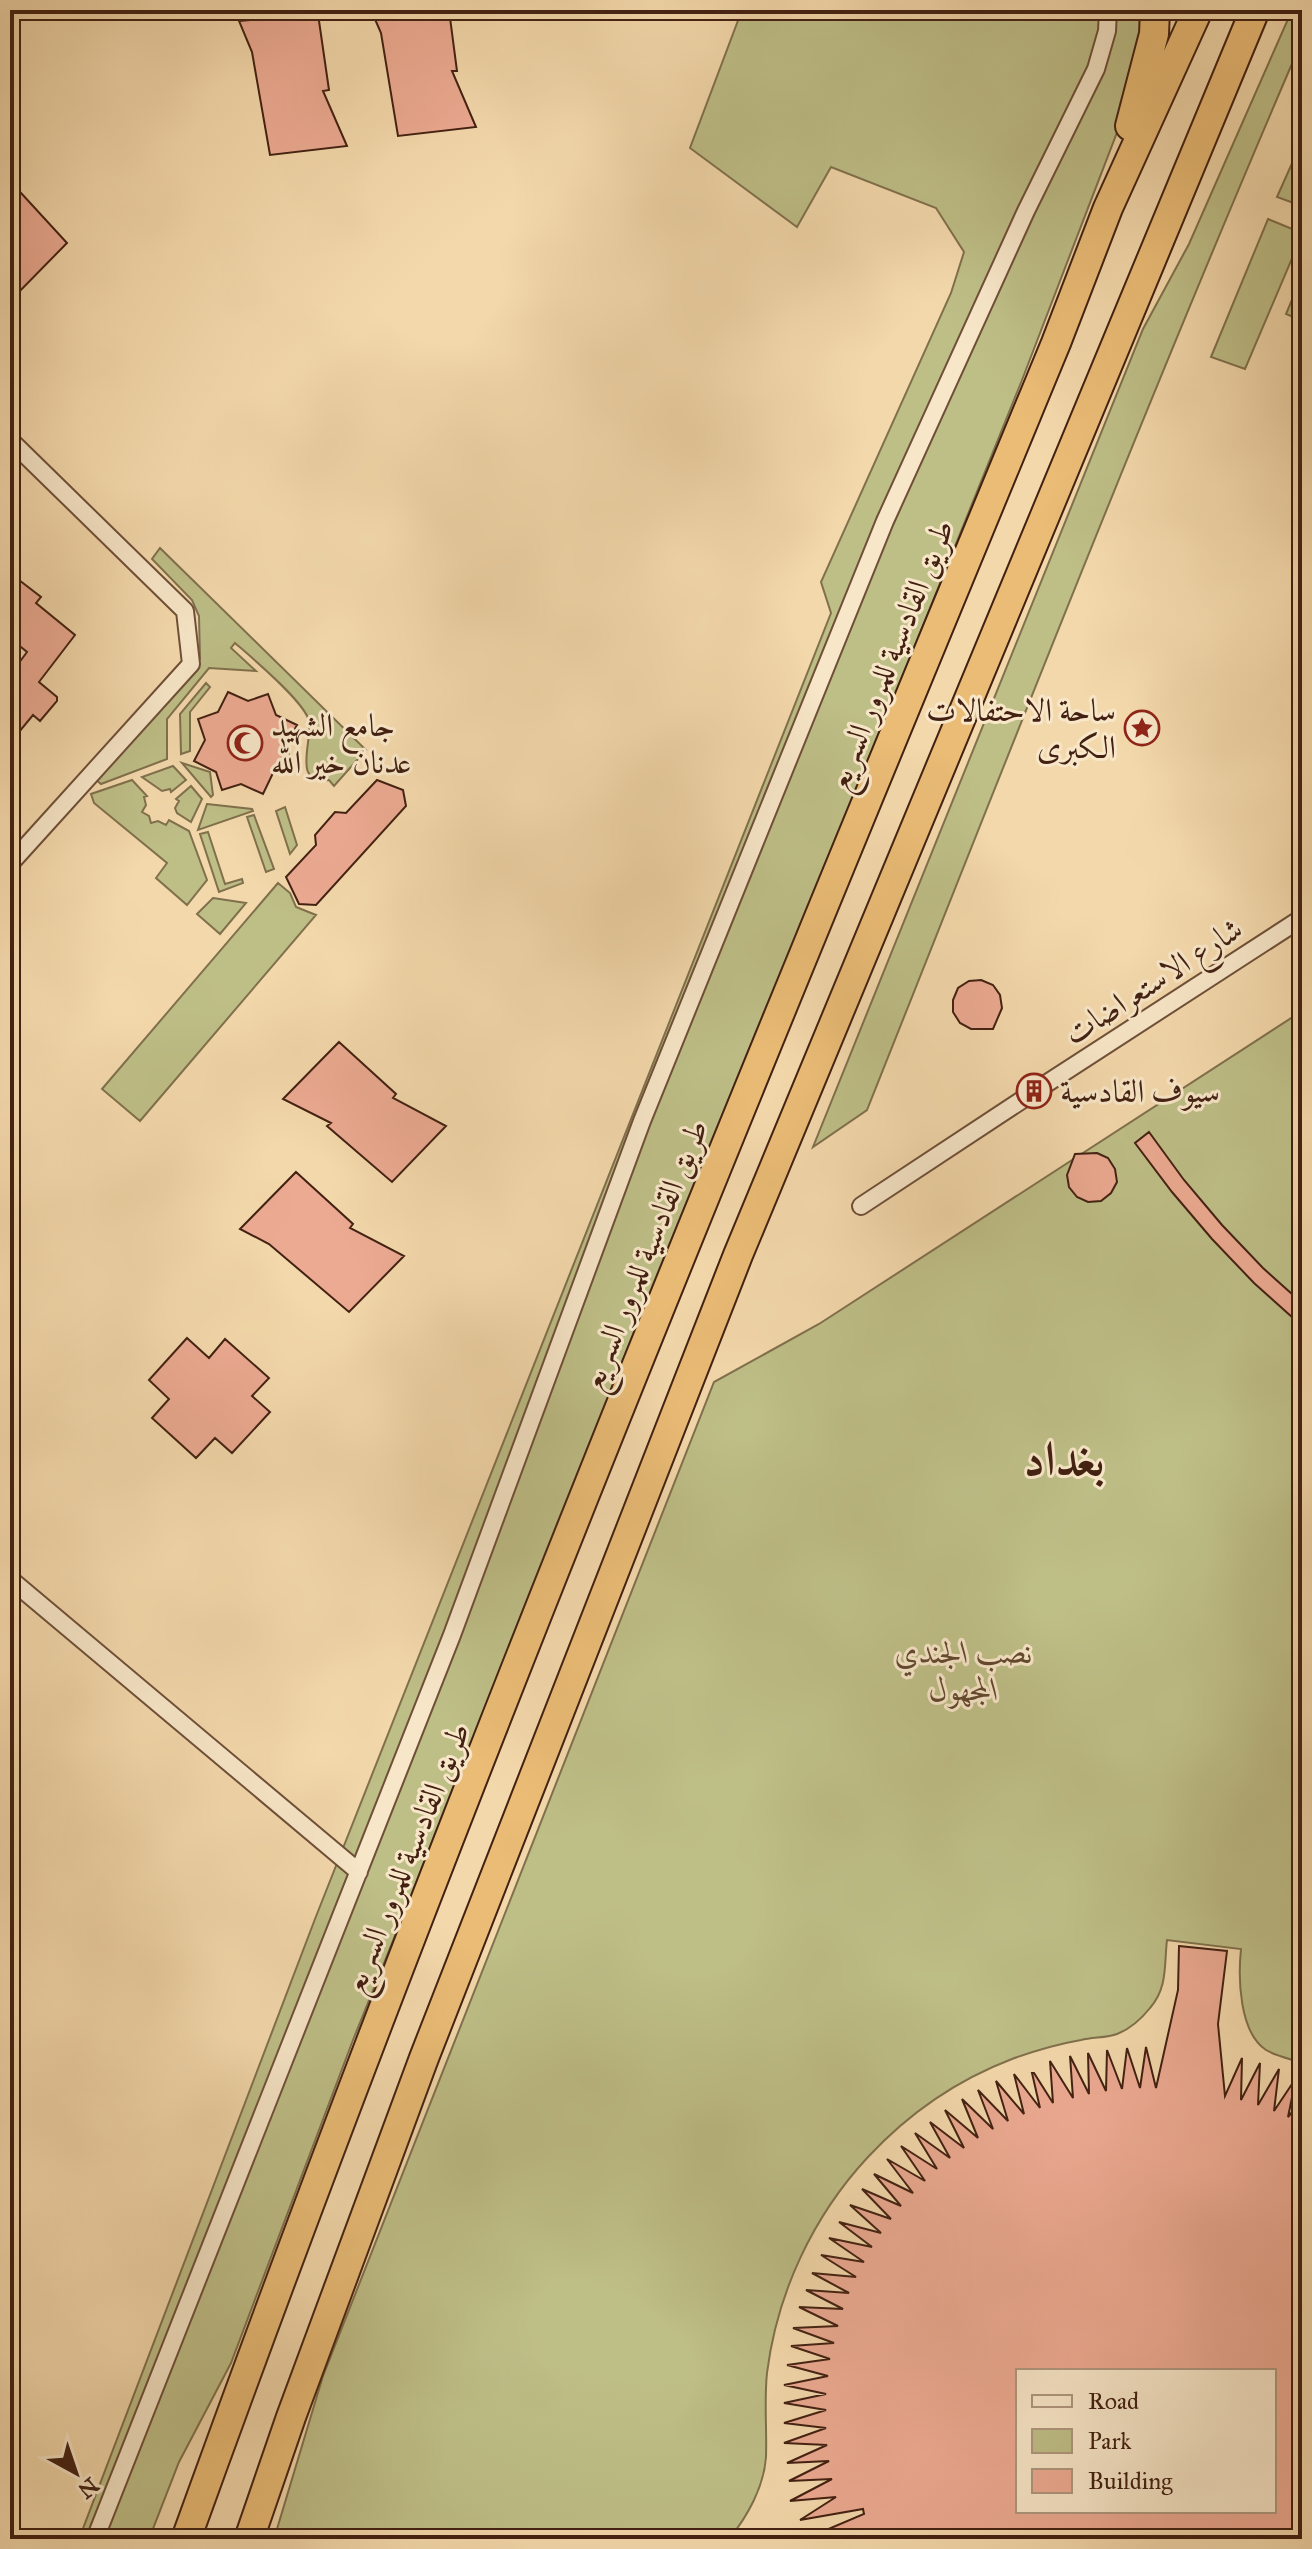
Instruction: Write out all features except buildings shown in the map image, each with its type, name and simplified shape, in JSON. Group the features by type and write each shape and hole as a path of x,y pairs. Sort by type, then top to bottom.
{"highway":[{"path":"1108,208 1154,34 1155,10"},
{"name":"طريق القادسية للمرور السريع","path":"186,2539 371,2037 687,1235 1056,343 1108,208 1198,10"},
{"path":"249,2539 424,2058 738,1255 1254,15"}],"street":[{"path":"95,2539 452,1635 642,1121 885,521 1026,211 1096,69 1107,31 1108,10"},
{"path":"10,440 185,611 191,664 10,864"},
{"name":"شارع الاستعراضات","path":"861,1206 1302,918"},
{"path":"10,1579 359,1872"}],"green space":[{"path":"742,10 1164,10 1022,380 353,2040 231,2363 179,2462 149,2539 79,2539 315,1919 831,613 821,582 951,293 964,252 936,208 831,167 797,227 690,148"},
{"path":"1292,10 1302,10 1302,46 1128,456 867,1110 813,1147 1143,329 1189,244"},
{"path":"1302,141 1302,206 1277,197"},
{"path":"1268,219 1302,235 1245,369 1211,357"},
{"path":"1302,276 1302,312 1298,319 1286,314"},
{"path":"160,548 366,750 334,786 329,780 317,780 310,776 307,769 309,721 305,713 276,680 235,643 231,648 256,671 209,668 167,719 167,759 101,784 94,778 200,659 199,616 192,600 152,559"},
{"path":"206,683 210,687 190,712 190,751 181,754 180,714"},
{"path":"182,763 210,772 211,797"},
{"path":"173,766 186,780 171,792 170,789 162,791 142,777"},
{"path":"132,780 147,796 144,797 146,805 142,812 149,816 151,823 158,821 166,825 169,820 189,831 207,880 187,905 156,878 167,863 94,803 91,794"},
{"path":"191,786 202,799 191,822 177,813 175,808 179,801 176,799"},
{"path":"207,804 252,809 253,811 198,830"},
{"path":"285,807 297,845 290,854 276,811"},
{"path":"254,815 274,869 266,872 247,817"},
{"path":"208,832 225,884 242,879 243,883 219,892 200,834"},
{"path":"278,883 290,893 296,907 316,915 140,1121 102,1089"},
{"path":"213,898 246,903 220,934 197,914"},
{"name":"نصب الجندي المجهول","path":"1302,1011 1302,2063 1266,2050 1250,2031 1240,1989 1241,1949 1167,1940 1160,1992 1147,2012 1131,2026 1113,2035 1055,2046 992,2067 934,2100 900,2126 868,2157 830,2204 789,2285 779,2314 767,2373 765,2468 754,2501 729,2539 274,2539 323,2376 714,1382 819,1324"}],"place":[{"name":"ساحة الاحتفالات الكبرى","path":"1142,728"},
{"name":"جامع الشهيد عدنان خير الله","path":"245,743"},
{"name":"سيوف القادسية","path":"1034,1091"}],"district":[{"name":"بغداد","path":"1064,1458"}]}
